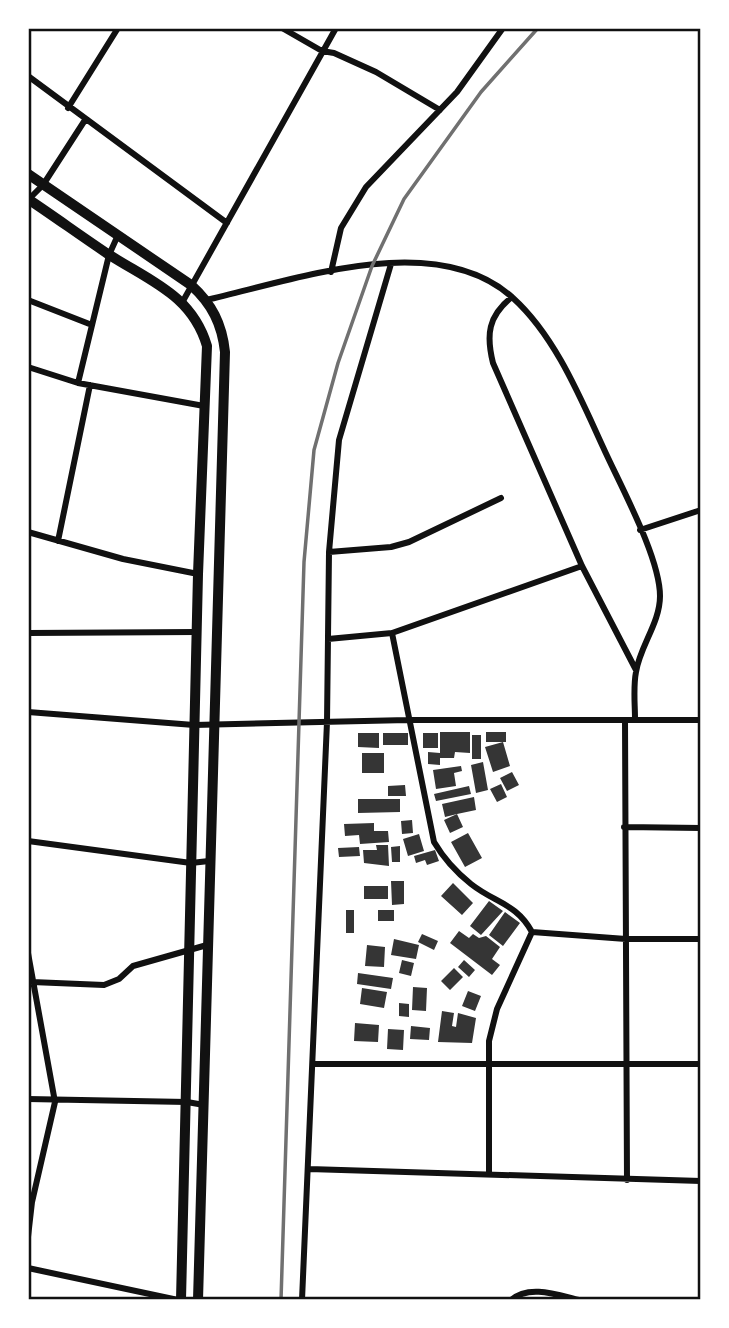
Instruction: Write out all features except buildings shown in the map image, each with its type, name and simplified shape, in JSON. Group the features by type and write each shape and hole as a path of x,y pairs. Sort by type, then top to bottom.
{"highway":[{"path":"28,174 191,285 206,300 218,320 225,352 198,1300"},
{"path":"29,199 183,301 203,332 207,346 196,632 187,1102 179,1300"},
{"path":"203,438 222,442"},
{"path":"199,539 219,542"},
{"path":"187,1027 205,1026"},
{"path":"184,1204 201,1204"}],"street":[{"path":"68,108 118,28"},
{"path":"282,28 322,51 334,53 376,72 440,110"},
{"path":"183,301 336,28"},
{"path":"331,272 341,228 366,187 457,92 503,28"},
{"path":"28,76 227,223"},
{"path":"29,199 43,185 85,120"},
{"path":"78,383 109,254 118,235"},
{"path":"206,300 331,272 414,261 461,268 512,297 545,336 571,381 640,530 655,569 660,595 657,614 636,670 635,719"},
{"path":"302,1300 327,722 329,552 339,440 391,264"},
{"path":"512,297 496,309 491,324 488,341 493,363 582,566 636,670"},
{"path":"28,300 92,326"},
{"path":"28,367 78,383 204,406"},
{"path":"58,541 90,385"},
{"path":"329,552 391,547 409,542 448,526 501,498"},
{"path":"640,530 701,510"},
{"path":"28,532 122,559 198,574"},
{"path":"328,639 392,633 582,566"},
{"path":"28,633 196,632"},
{"path":"392,633 434,842 455,870 472,886 524,917 532,932"},
{"path":"28,712 194,725 408,720 701,720"},
{"path":"625,720 627,1180"},
{"path":"624,827 701,828"},
{"path":"28,841 191,863 209,861"},
{"path":"532,932 626,939 701,939"},
{"path":"489,1174 489,1041 497,1009 532,932"},
{"path":"32,982 104,985 119,979 133,966 207,945"},
{"path":"28,953 55,1102 30,1201 28,1237"},
{"path":"314,1064 701,1064"},
{"path":"28,1099 55,1102 187,1102 204,1105"},
{"path":"309,1169 701,1181"},
{"path":"28,1268 179,1300"},
{"path":"511,1300 518,1294 551,1292 579,1300"}],"railway":[{"path":"281,1300 304,562 314,450 338,363 372,266 404,199 481,92 538,28"}]}
